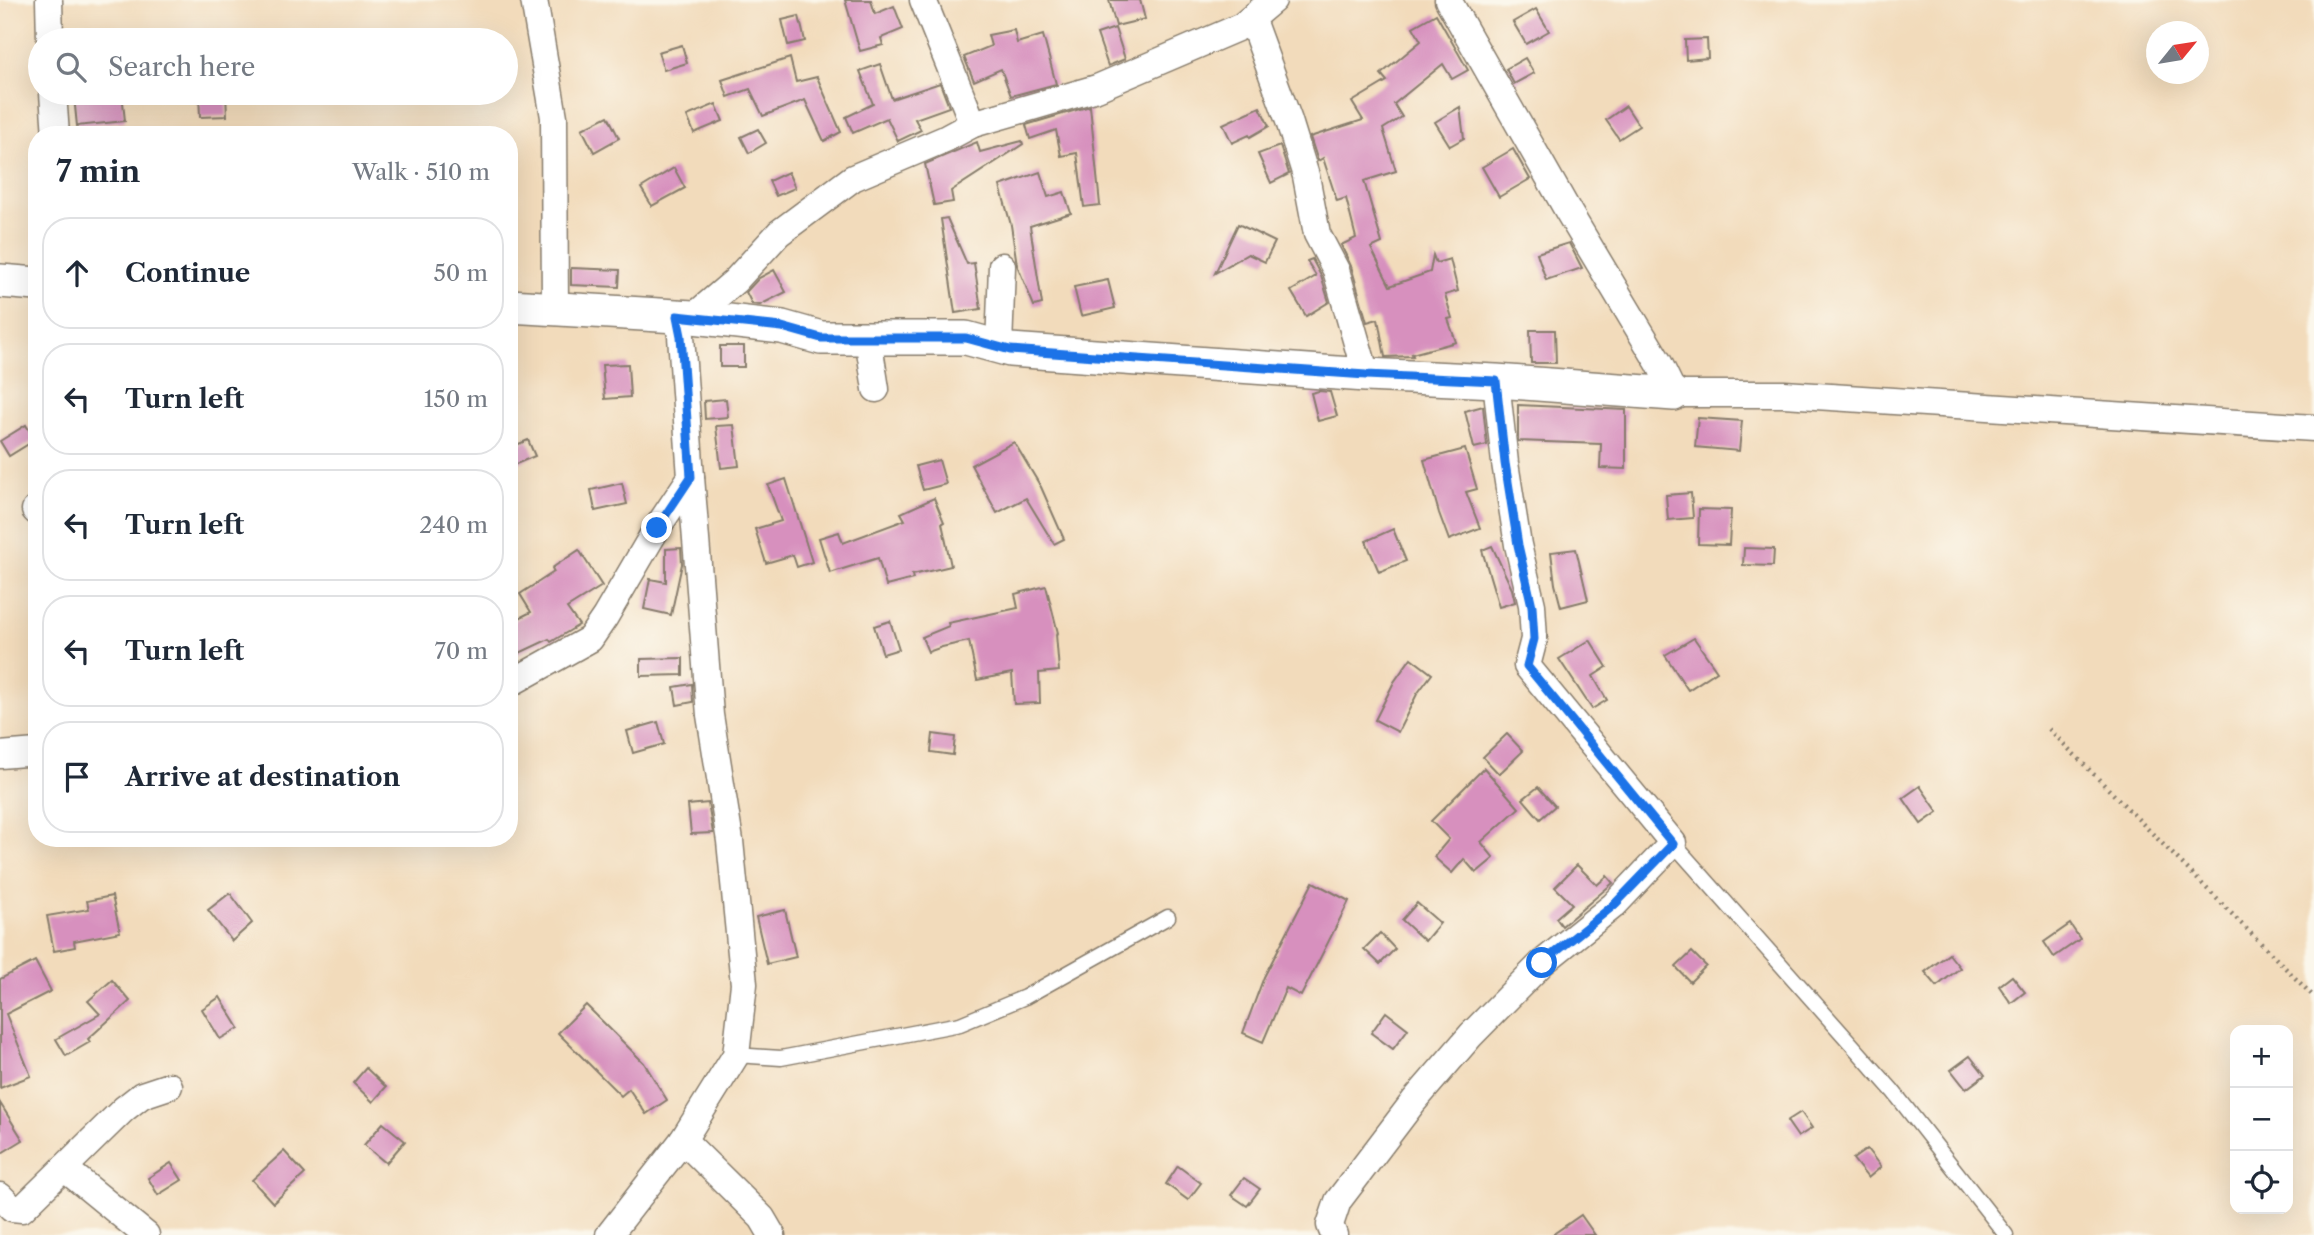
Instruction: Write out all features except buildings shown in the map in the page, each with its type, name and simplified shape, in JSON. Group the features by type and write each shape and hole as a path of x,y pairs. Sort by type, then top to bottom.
{"street":[{"path":"49,0 50,28"},
{"path":"534,0 554,117 555,309"},
{"path":"923,0 973,124"},
{"path":"610,1235 683,1140 736,1055 744,984 730,841 710,715 681,336 685,316 735,281 779,233 853,178 946,139 973,124 1097,88 1242,26 1273,0"},
{"path":"1448,0 1659,363 1674,394"},
{"path":"1252,20 1299,153 1317,234 1336,270 1366,375"},
{"path":"54,105 55,126"},
{"path":"999,347 1002,266"},
{"path":"0,281 28,283"},
{"path":"518,307 685,316 782,327 821,338 966,338 1010,350 1366,375 1674,394 1784,394 2314,428"},
{"path":"869,338 876,389"},
{"path":"1334,1235 1330,1225 1338,1201 1414,1101 1471,1035 1542,963 1614,905 1673,844 1527,666 1534,639 1532,606 1518,545 1496,381"},
{"path":"518,679 590,639 691,477"},
{"path":"0,755 28,753"},
{"path":"0,1196 12,1208 22,1209 124,1109 142,1095 169,1086"},
{"path":"683,1140 762,1218 772,1235"},
{"path":"64,1168 146,1235"}],"lane":[{"path":"1673,844 1893,1091 2006,1235"},
{"path":"736,1055 781,1058 960,1024 1025,997 1168,917"}],"path":[{"path":"2049,729 2314,997"}],"route":[{"path":"657,528 691,477 681,336 677,316 782,327 821,338 966,338 1010,350 1366,375 1496,381 1518,545 1532,606 1534,639 1527,666 1673,844 1614,905 1542,963"}]}
